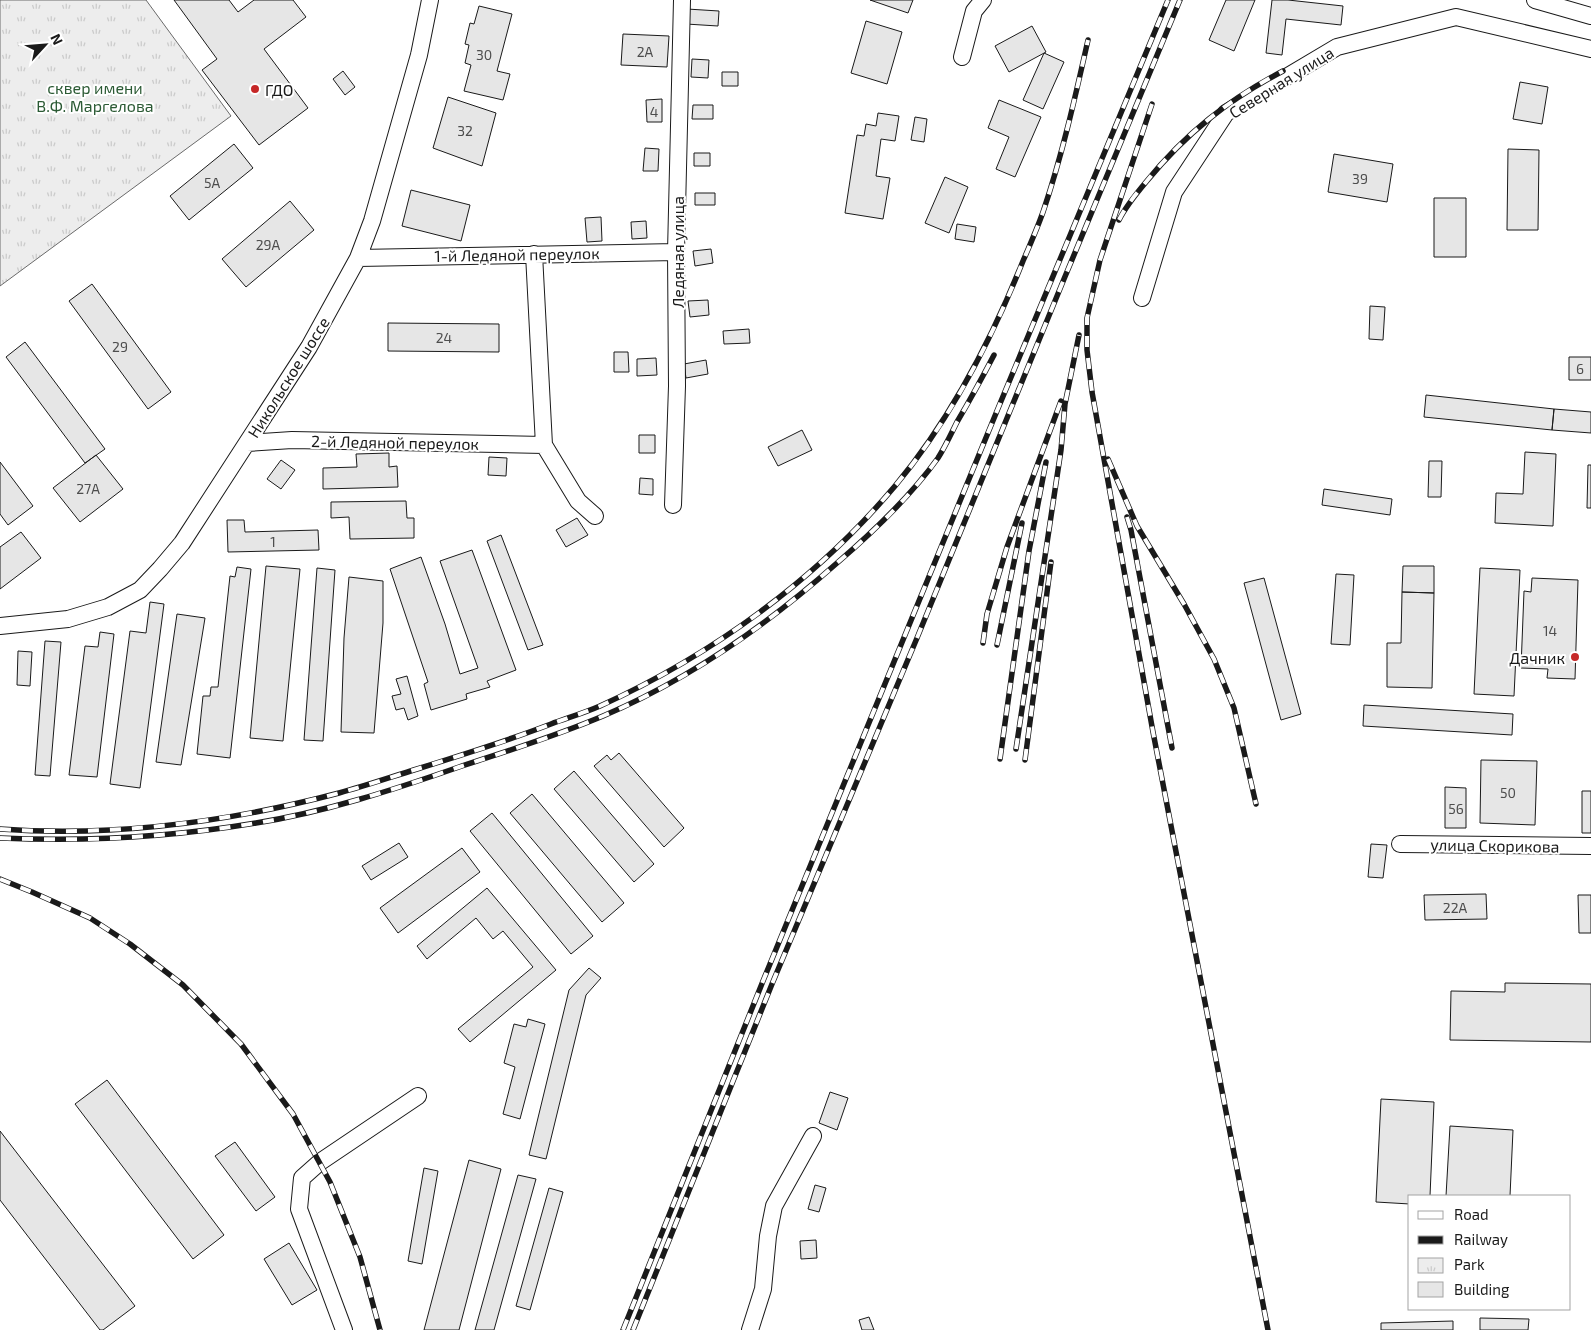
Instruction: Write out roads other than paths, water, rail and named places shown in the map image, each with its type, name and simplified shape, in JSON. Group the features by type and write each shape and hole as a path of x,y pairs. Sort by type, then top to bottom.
{"street":[{"name":"Никольское шоссе","path":"0,626 68,619 108,607 140,590 160,570 182,543 309,347 358,258 372,221 419,55 430,0"},
{"name":"Ледяная улица","path":"673,505 677,386 676,252 682,0"},
{"path":"962,57 974,11 983,0"},
{"path":"1534,0 1591,16"},
{"name":"Северная улица","path":"1142,298 1174,192 1226,113 1337,47 1456,17 1591,49"},
{"name":"1-й Ледяной переулок","path":"358,258 676,252"},
{"path":"534,254 544,444 578,502 595,516"},
{"name":"2-й Ледяной переулок","path":"247,443 292,440 544,444"},
{"name":"улица Скорикова","path":"1400,844 1591,846"},
{"path":"344,1330 299,1209 302,1178 320,1162 418,1096"},
{"path":"750,1330 762,1289 768,1236 774,1206 812,1136"}],"railway":[{"path":"623,1330 763,981 1168,0"},
{"path":"633,1330 772,984 1180,0"},
{"path":"0,829 85,831 171,825 256,812 349,790 501,742 600,706 642,686 682,663 722,639 760,612 831,553 864,520 895,486 934,434 952,406 983,350 1011,291 1043,212 1062,148 1088,40"},
{"path":"1119,220 1128,205 1161,164 1192,133 1226,106 1283,71"},
{"path":"1152,104 1100,260 1087,318 1087,350 1092,392 1153,732 1268,1330"},
{"path":"1016,749 1061,450 1065,404 1079,335"},
{"path":"0,838 97,839 161,835 224,828 308,813 359,800 531,743 603,716 635,701 697,668 755,629 810,586 877,526 903,500 938,458 994,355"},
{"path":"983,643 987,614 1007,547 1061,401"},
{"path":"1108,459 1137,526 1184,604 1214,659 1234,708 1256,804"},
{"path":"1000,759 1029,551 1046,462"},
{"path":"1127,517 1172,748"},
{"path":"997,645 1022,523"},
{"path":"1025,760 1051,562"},
{"path":"0,879 90,918 130,944 183,985 241,1044 293,1114 330,1182 360,1257 380,1330"}],"place":[{"name":"ГДО","path":"255,89"},
{"name":"Дачник","path":"1575,657"}],"park label":[{"name":"сквер имени В.Ф. Маргелова","path":"95,96"}]}
